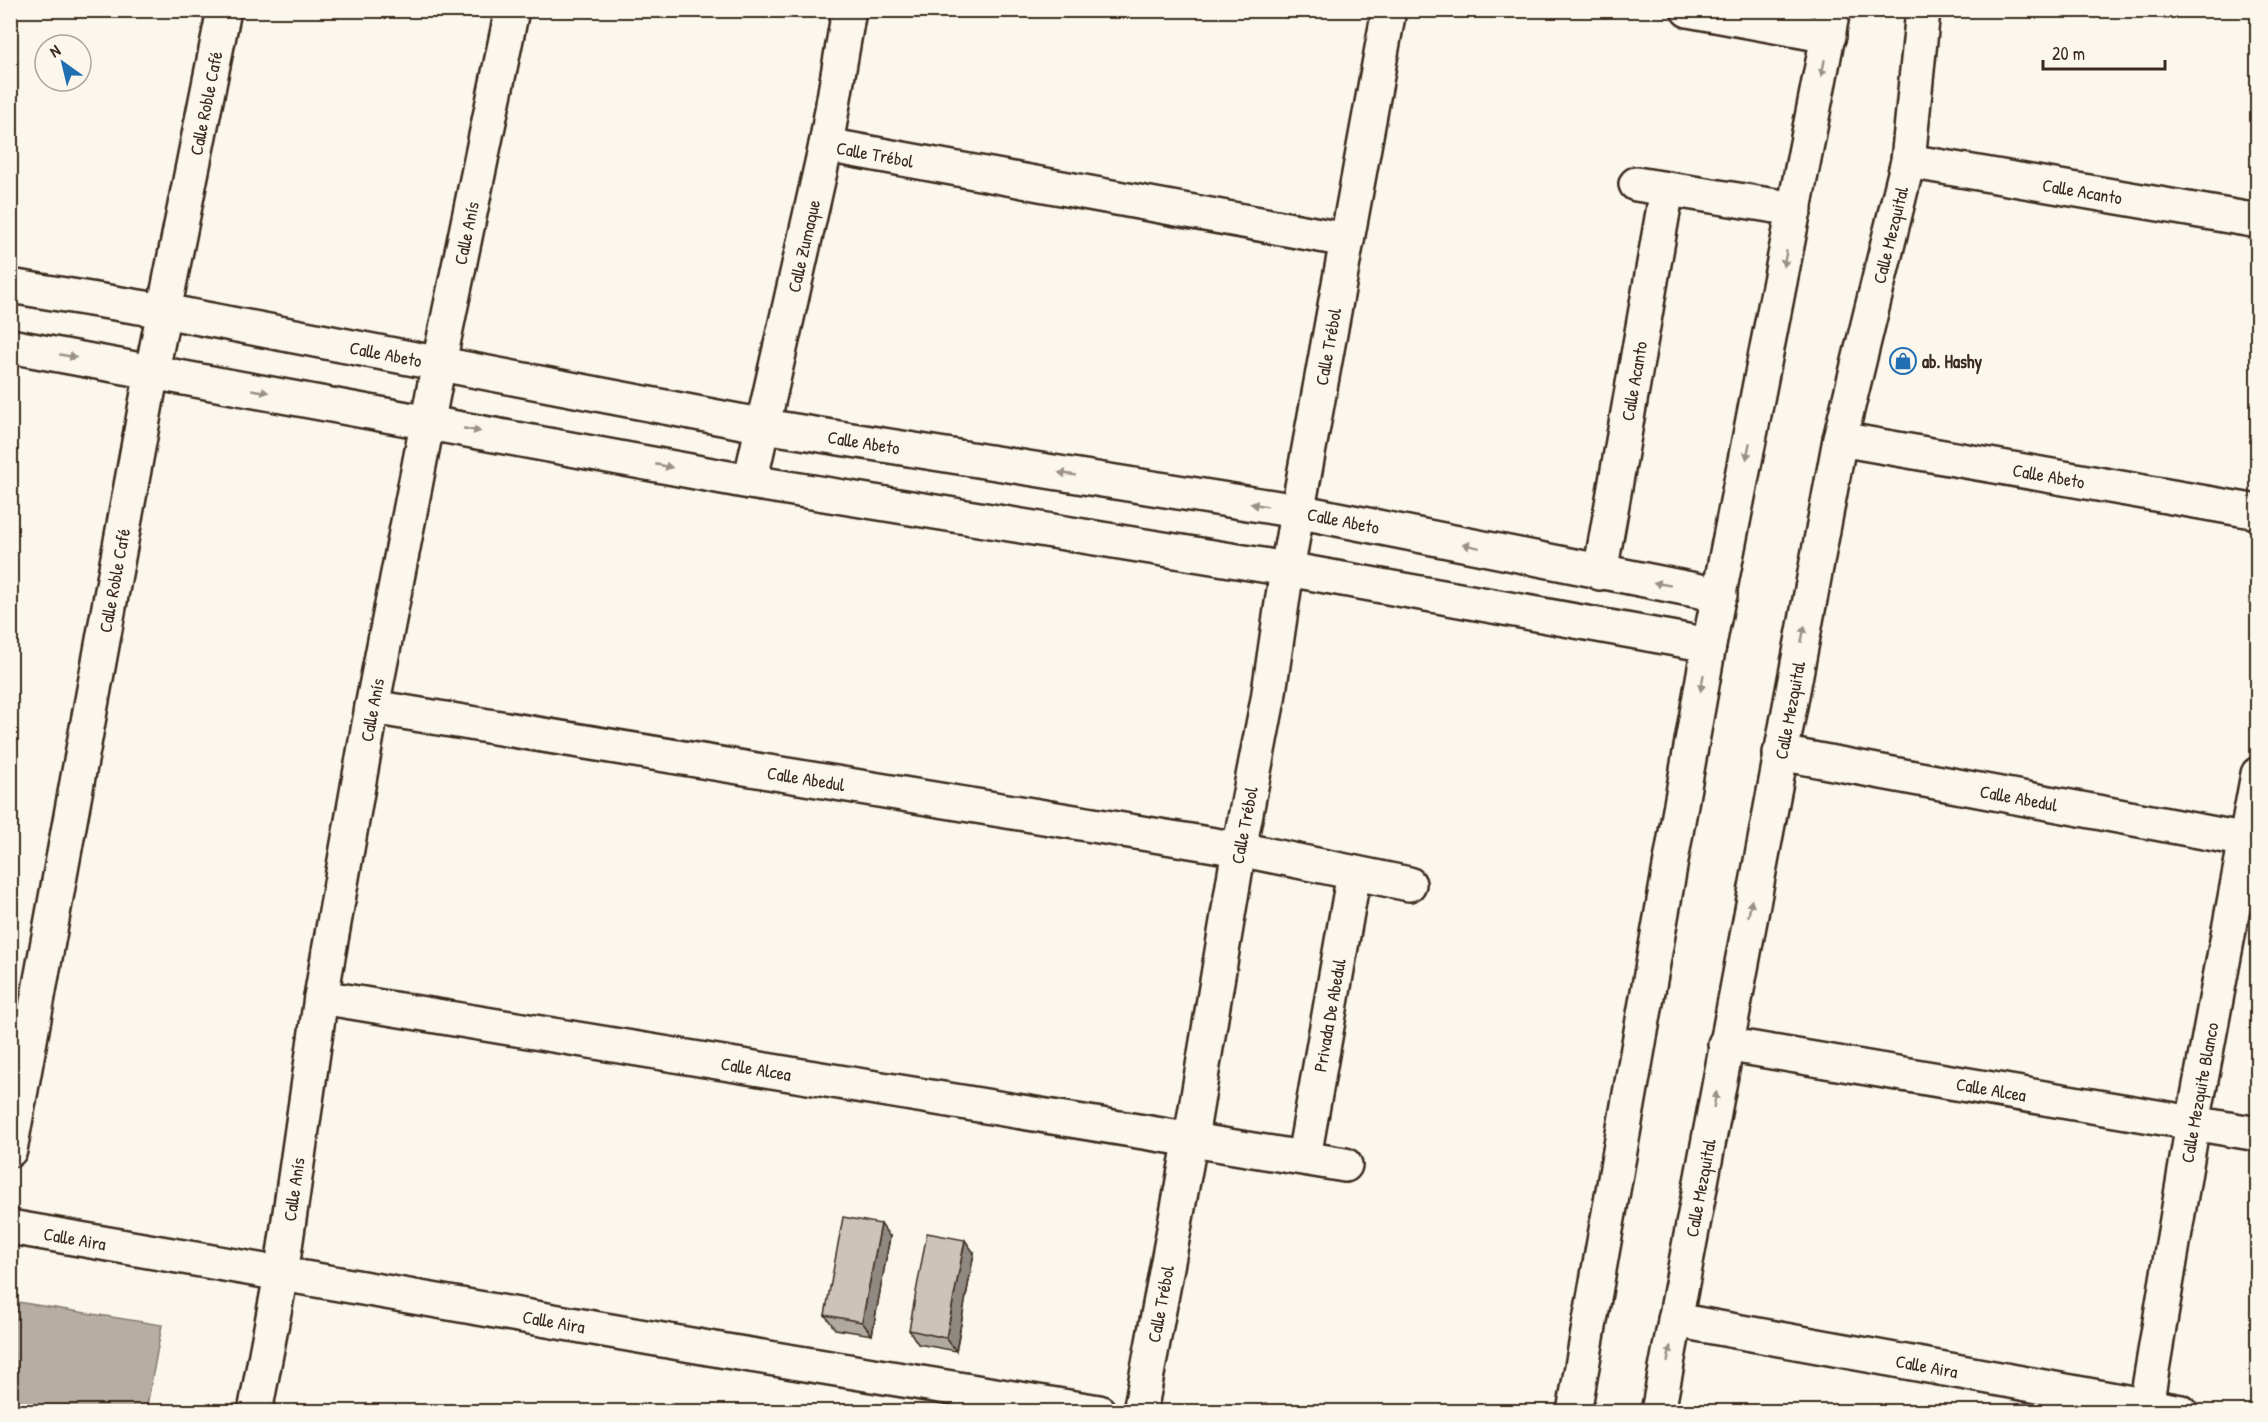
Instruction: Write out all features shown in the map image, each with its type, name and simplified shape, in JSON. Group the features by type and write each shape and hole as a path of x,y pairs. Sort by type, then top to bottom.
{"street":[{"name":"Calle Roble Café","path":"10,1150 152,371 224,10"},
{"name":"Calle Anís","path":"255,1412 281,1275 321,997 372,708 512,10"},
{"name":"Calle Zumaque","path":"750,482 826,145 849,10"},
{"name":"Calle Trébol","path":"1140,1412 1191,1138 1239,849 1268,699 1297,511 1389,10"},
{"path":"1574,1412 1709,645 1831,23 1688,10"},
{"name":"Calle Mezquital","path":"1658,1412 1725,1044 1840,439 1908,161 1923,10"},
{"name":"Calle Trébol","path":"826,145 1347,240"},
{"name":"Calle Acanto","path":"1908,161 2258,221"},
{"name":"Calle Acanto","path":"1600,573 1652,186 1795,209"},
{"name":"Calle Abeto","path":"10,286 164,311 764,426 1297,511 1720,595"},
{"path":"10,346 750,482 1287,569 1709,645"},
{"name":"Calle Abeto","path":"1840,439 2258,512"},
{"name":"Calle Abedul","path":"372,708 1239,849"},
{"name":"Calle Abedul","path":"1780,753 2251,841"},
{"name":"Calle Mezquite Blanco","path":"2146,1408 2193,1123 2251,841 2258,774"},
{"path":"1239,849 1409,884"},
{"name":"Privada De Abedul","path":"1304,1157 1354,873"},
{"name":"Calle Alcea","path":"321,997 1191,1138"},
{"name":"Calle Alcea","path":"1725,1044 2258,1134"},
{"path":"1191,1138 1345,1165"},
{"name":"Calle Aira","path":"10,1227 281,1275 1099,1412"},
{"name":"Calle Aira","path":"1675,1320 2146,1408 2181,1412"}],"shaded area":[{"path":"11,1301 162,1325 146,1411 11,1411"}],"building":[{"path":"843,1217 881,1224 862,1322 825,1315"},
{"path":"927,1233 965,1240 946,1338 909,1330"}],"place":[{"name":"ab. Hashy","path":"1903,361"}]}
